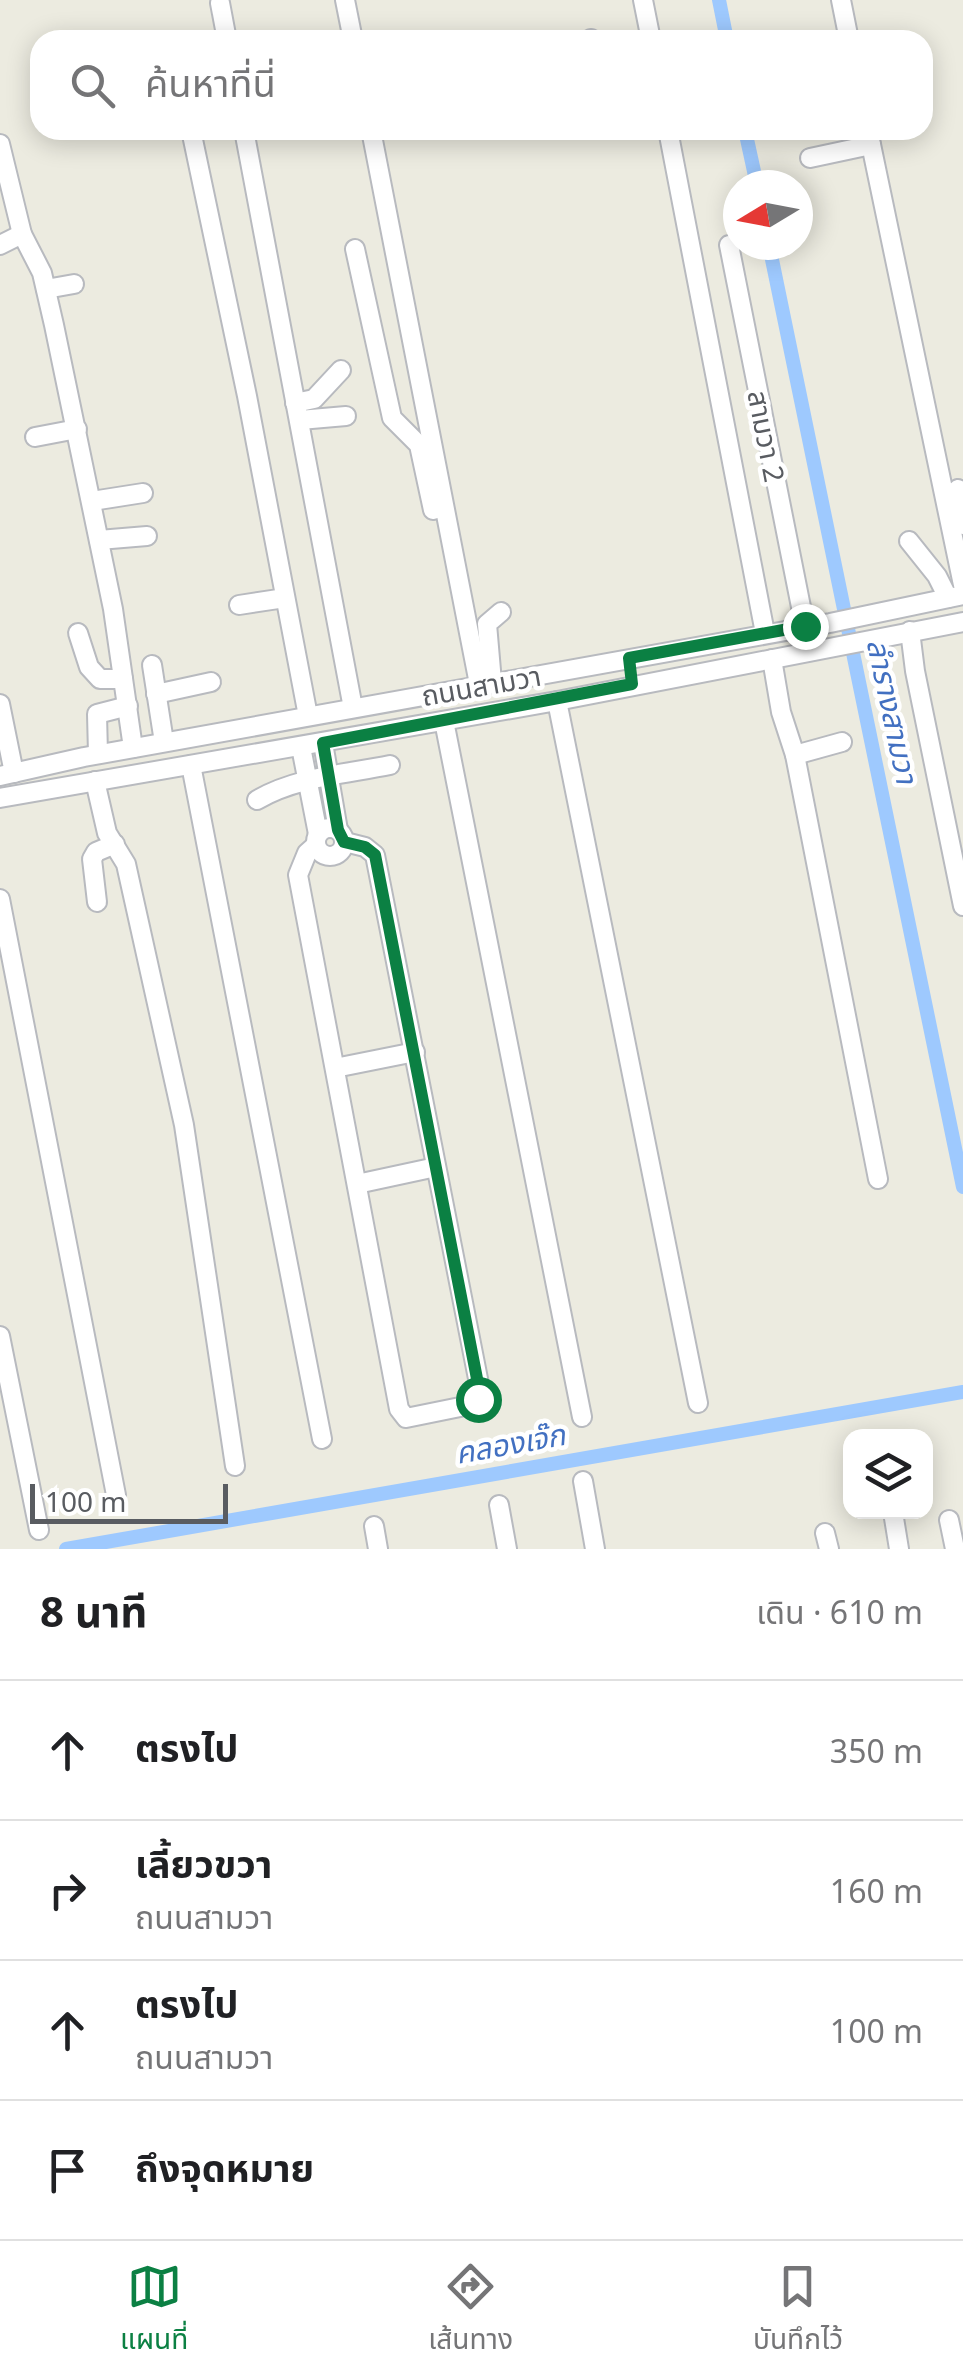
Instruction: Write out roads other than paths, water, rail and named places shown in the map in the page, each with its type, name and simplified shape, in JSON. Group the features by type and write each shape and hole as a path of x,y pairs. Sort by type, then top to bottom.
{"street":[{"path":"345,0 351,30"},
{"path":"643,0 649,30"},
{"path":"841,0 848,30"},
{"path":"220,3 224,30"},
{"path":"193,140 308,716"},
{"path":"246,140 352,708"},
{"path":"373,140 480,684"},
{"path":"670,140 765,633"},
{"path":"810,158 863,140"},
{"path":"869,140 963,585"},
{"path":"0,144 22,234 46,289 100,540 134,748"},
{"path":"0,245 22,234"},
{"path":"356,248 392,418 419,446 480,684"},
{"name":"สามวา 2","path":"732,260 805,626"},
{"path":"46,289 74,284"},
{"path":"297,412 341,370"},
{"path":"297,412 346,416"},
{"path":"35,437 77,429"},
{"path":"958,488 963,525"},
{"path":"92,501 143,493"},
{"path":"100,540 146,536"},
{"path":"909,541 955,597"},
{"name":"ถนนสามวา","path":"7,775 98,754 955,597"},
{"path":"239,605 285,598"},
{"path":"480,684 487,624 501,612"},
{"name":"ถนนสามวา","path":"0,798 444,722 963,622"},
{"path":"910,632 963,906"},
{"path":"78,633 89,667 100,679 123,679"},
{"path":"629,658 632,684"},
{"path":"772,659 781,712 795,755 878,1179"},
{"path":"152,665 164,742"},
{"path":"156,694 210,682"},
{"path":"556,701 698,1403"},
{"path":"0,704 7,775"},
{"path":"98,754 97,714 128,706"},
{"path":"444,722 582,1417"},
{"path":"795,755 842,742"},
{"path":"301,747 320,852 332,856 338,854 341,836 323,743"},
{"path":"195,764 322,1439"},
{"path":"257,800 272,791 390,766"},
{"path":"94,782 107,832 126,864 184,1125 236,1466"},
{"path":"324,829 375,855 480,1394 470,1405 406,1418 400,1414 298,874 317,840 324,829"},
{"path":"97,902 92,859 96,852 116,844"},
{"path":"0,900 116,1496"},
{"path":"334,1068 414,1052"},
{"path":"357,1184 436,1167"},
{"path":"0,1336 39,1530"},
{"path":"583,1481 595,1549"},
{"path":"499,1505 507,1549"},
{"path":"894,1519 900,1549"},
{"path":"374,1526 378,1549"}],"waterway":[{"name":"ลำรางสามวา","path":"719,0 725,30"},
{"name":"ลำรางสามวา","path":"747,140 754,170"},
{"name":"ลำรางสามวา","path":"772,260 963,1187"},
{"name":"คลองเจ๊ก","path":"66,1549 963,1392"}]}
